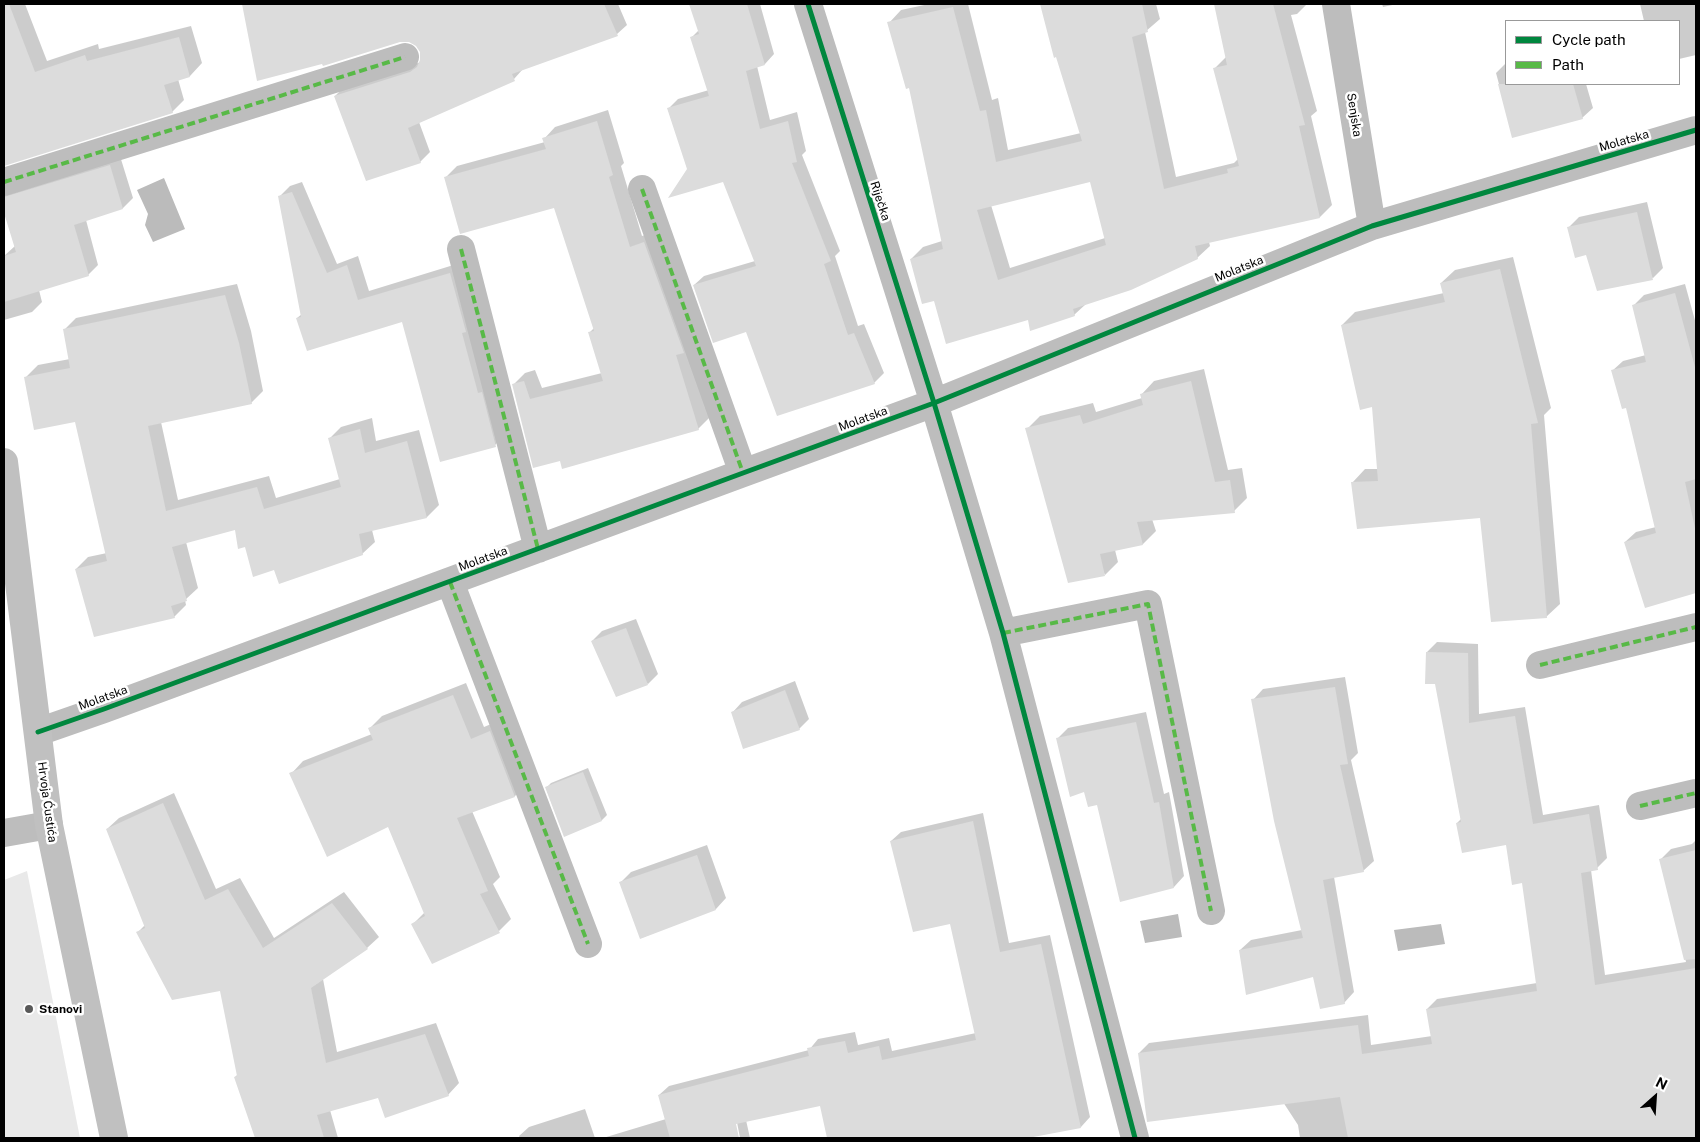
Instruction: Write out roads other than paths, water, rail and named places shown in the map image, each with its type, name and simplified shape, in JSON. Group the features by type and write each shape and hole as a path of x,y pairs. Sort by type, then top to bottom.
{"main road":[{"name":"Hrvoja Ćustića","path":"4,462 49,825 114,1138"}],"street":[{"name":"Riječka","path":"808,4 934,403 1003,633 1134,1138"},
{"name":"Senjska","path":"1336,4 1372,226"},
{"path":"4,182 405,57"},
{"name":"Molatska","path":"38,732 934,403 1372,226 1696,130"},
{"path":"642,189 743,473"},
{"path":"461,249 538,549"},
{"path":"450,582 588,944"},
{"path":"1003,633 1148,604 1211,911"},
{"path":"1540,665 1696,627"},
{"path":"1640,806 1696,793"},
{"path":"4,833 49,825"}],"place":[{"name":"Stanovi","path":"29,1009"}]}
